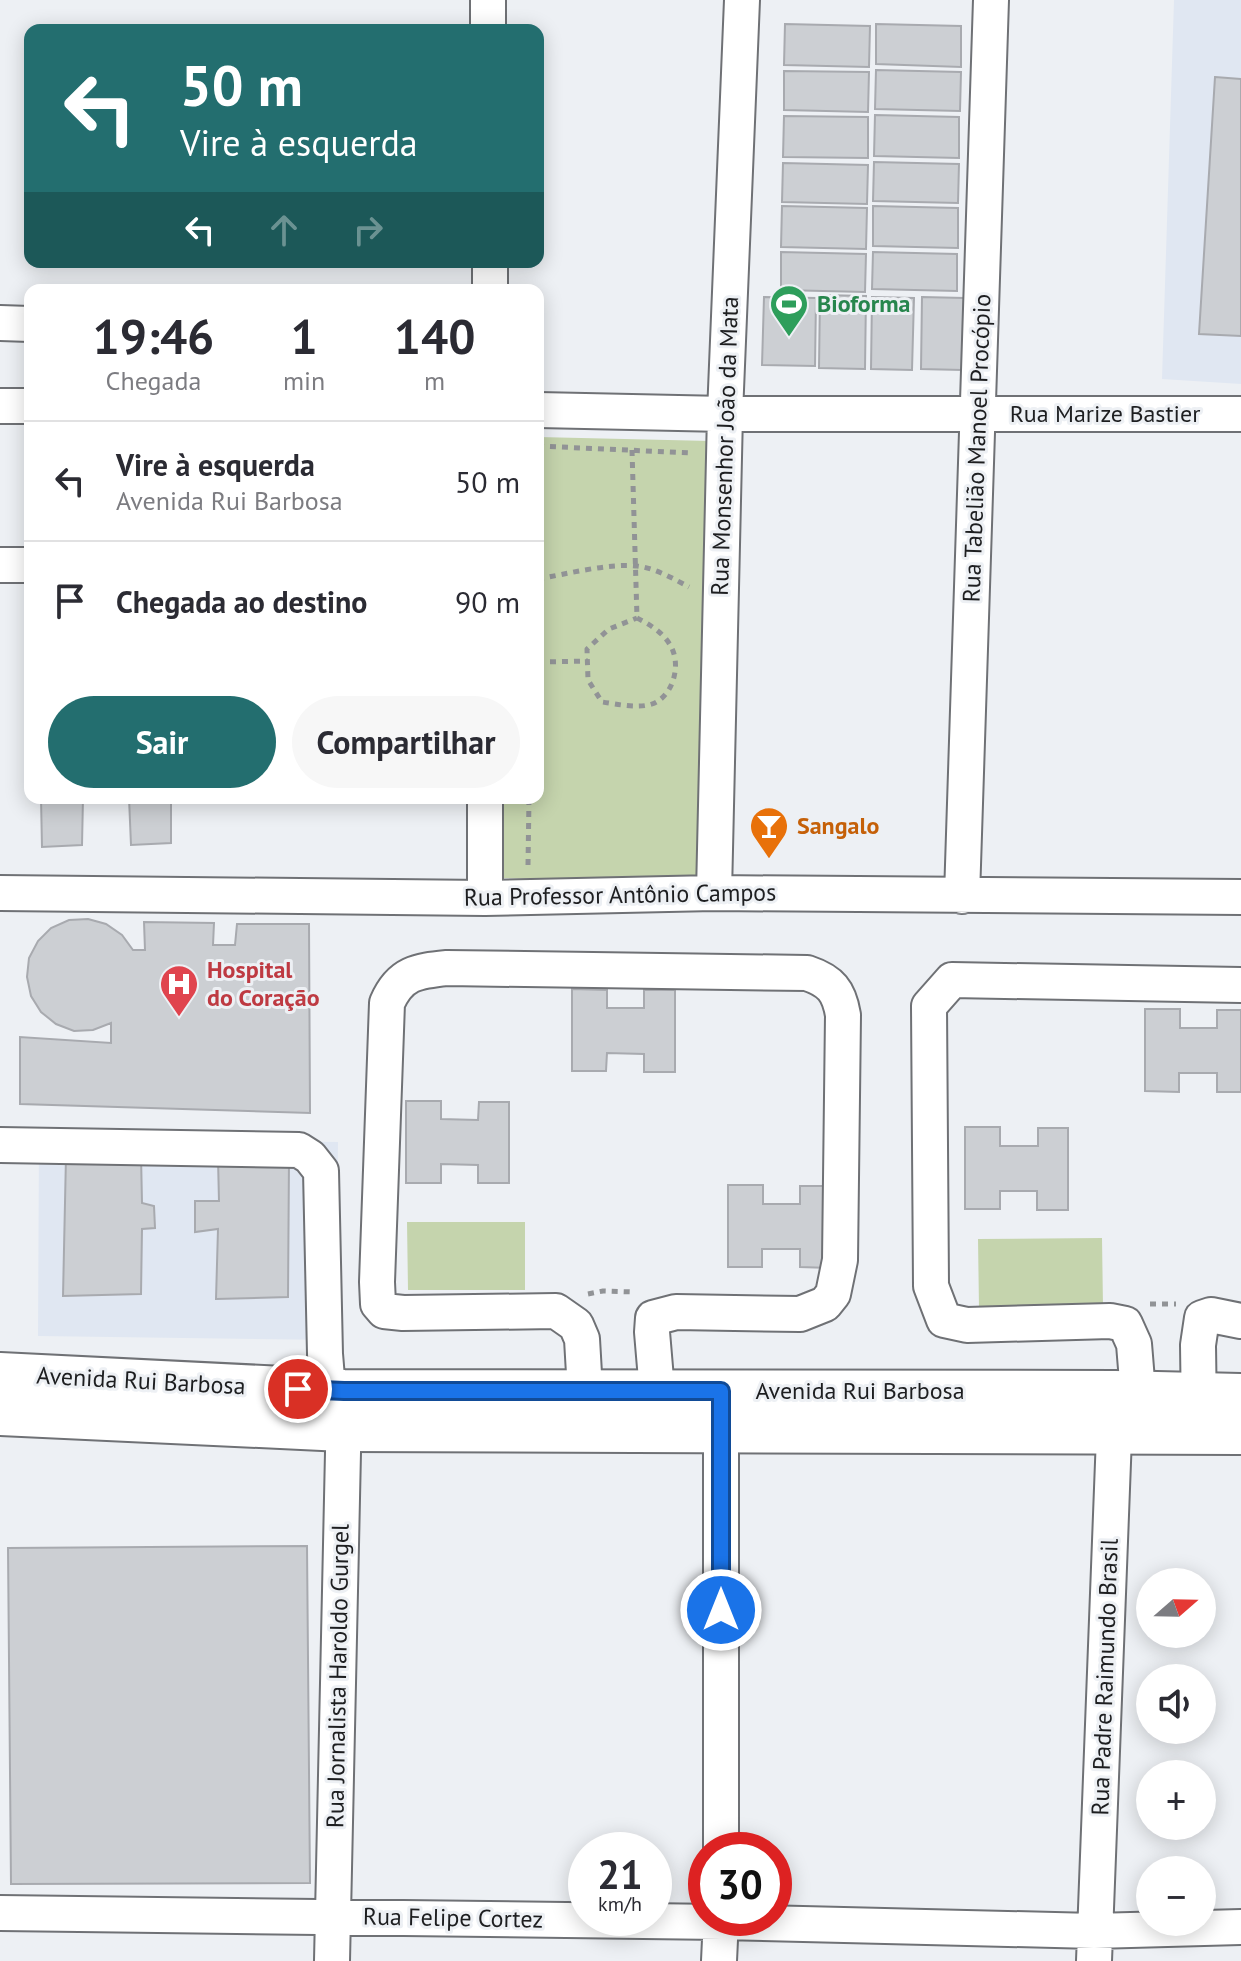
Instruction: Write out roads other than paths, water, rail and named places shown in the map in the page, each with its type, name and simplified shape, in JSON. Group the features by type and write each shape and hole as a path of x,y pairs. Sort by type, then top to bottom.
{"main road":[{"name":"Avenida Rui Barbosa","path":"0,1374 339,1404 721,1410 1123,1406 1199,1413 1241,1433"},
{"name":"Avenida Rui Barbosa","path":"0,1414 339,1404 585,1391 657,1391 721,1410"},
{"name":"Avenida Rui Barbosa","path":"1199,1413 1241,1395"}],"street":[{"path":"488,0 488,24"},
{"name":"Rua Monsenhor João da Mata","path":"714,893 725,414 742,0"},
{"name":"Rua Tabelião Manoel Procópio","path":"962,896 991,0"},
{"path":"0,323 24,324"},
{"path":"0,406 24,406"},
{"name":"Rua Marize Bastier","path":"544,410 725,414 1241,414"},
{"path":"0,565 24,565"},
{"path":"485,804 485,898"},
{"name":"Rua Professor Antônio Campos","path":"0,893 485,898 714,893 1241,897"},
{"path":"585,1391 582,1339 576,1325 556,1311 403,1313 384,1311 378,1304 387,1003 394,987 412,974 447,968 807,973 821,978 835,989 843,1015 840,1260 833,1294 825,1304 800,1314 669,1313 653,1318 657,1391"},
{"name":"Rua Padre Raimundo Brasil","path":"1094,1946 1123,1406 1134,1344 1125,1324 1110,1321 967,1325 944,1320 931,1286 929,1006 952,980 1241,985"},
{"name":"Rua Jornalista Haroldo Gurgel","path":"0,1145 299,1150 310,1157 321,1171 325,1354 339,1404 332,1961"},
{"path":"1199,1413 1198,1345 1202,1318 1211,1315 1241,1321"},
{"path":"721,1410 721,1832"},
{"name":"Rua Felipe Cortez","path":"0,1913 688,1920"},
{"name":"Rua Felipe Cortez","path":"792,1925 1094,1946 1241,1927"},
{"path":"719,1961 720,1936"}],"place":[{"name":"Bioforma","path":"789,338"},
{"name":"Sangalo","path":"769,860"},
{"name":"Hospital do Coração","path":"179,1018"}]}
